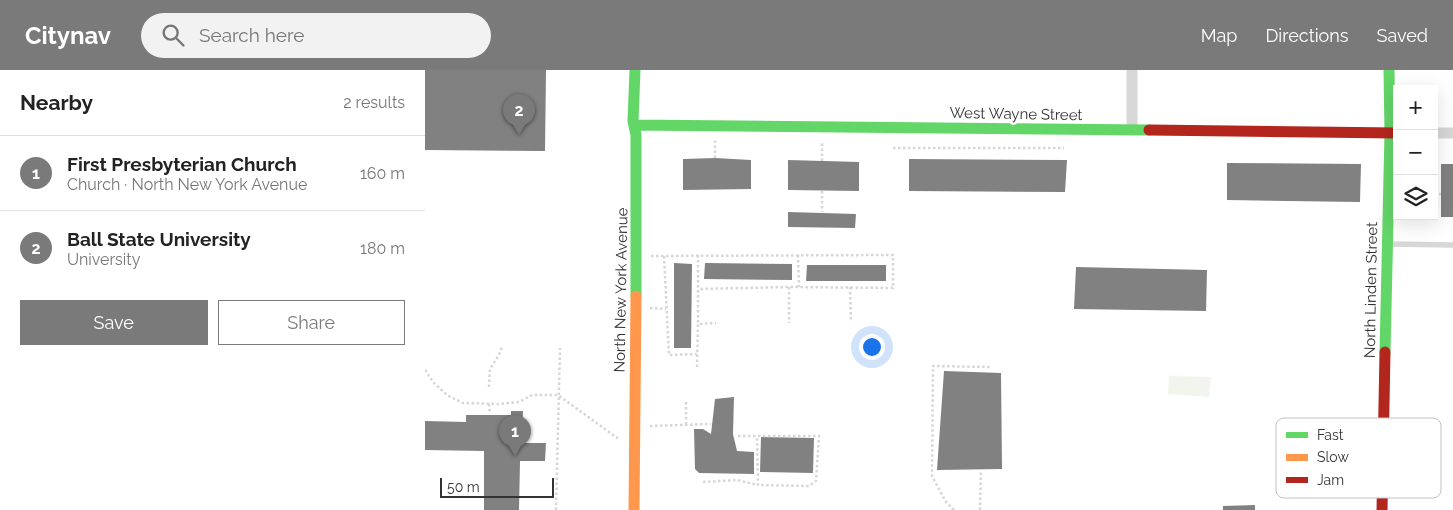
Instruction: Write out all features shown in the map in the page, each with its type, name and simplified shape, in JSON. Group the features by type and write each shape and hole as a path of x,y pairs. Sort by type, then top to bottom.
{"street":[{"name":"North New York Avenue","path":"635,70 634,125 636,135 637,209 635,510"},
{"path":"1132,70 1132,130"},
{"name":"North Linden Street","path":"1384,418 1387,244 1393,133 1389,70"},
{"name":"West Wayne Street","path":"634,125 1393,133"},
{"path":"1438,133 1453,133"}],"lane":[{"path":"1387,244 1453,245"}],"path":[{"path":"893,148 1064,148"},
{"path":"822,191 822,212"},
{"path":"697,367 698,255"},
{"path":"798,255 799,287"},
{"path":"697,354 669,355 664,256 893,255 893,288 789,287 698,289"},
{"path":"789,287 789,323"},
{"path":"850,287 851,322"},
{"path":"698,324 715,323"},
{"path":"489,386 490,368 502,347"},
{"path":"556,510 560,348"},
{"path":"954,510 946,502 932,476 933,366 991,367"},
{"path":"425,370 433,382 447,395 463,403 519,402 533,395 558,395 623,442"},
{"path":"686,402 686,424"},
{"path":"489,404 490,414"},
{"path":"649,426 711,424"},
{"path":"703,482 737,480 758,485 809,486 816,481 819,436 738,436"},
{"path":"757,437 758,485"},
{"path":"980,510 981,469"},
{"path":"980,506 985,510"}],"shaded area":[{"path":"1169,376 1211,377 1209,397 1168,394"}],"building":[{"path":"425,70 546,70 545,151 425,150"},
{"path":"683,159 751,160 751,189 683,190"},
{"path":"909,159 1067,160 1065,192 909,191"},
{"path":"788,160 859,162 859,191 788,190"},
{"path":"1227,163 1361,164 1360,202 1227,200"},
{"path":"1441,164 1453,164 1453,217 1441,217"},
{"path":"788,212 856,214 855,228 788,227"},
{"path":"674,263 692,264 691,348 674,348"},
{"path":"705,263 792,264 792,280 704,279"},
{"path":"807,265 886,265 886,281 806,281"},
{"path":"1076,267 1207,270 1206,311 1074,309"},
{"path":"944,371 1001,373 1002,469 937,470"},
{"path":"734,397 733,434 737,451 754,452 754,474 699,473 695,469 694,429 703,429 711,434 715,399"},
{"path":"511,411 523,411 522,443 546,443 545,461 520,461 519,510 484,510 484,451 425,450 425,421 466,422 466,415 511,415"},
{"path":"761,437 814,438 813,473 760,472"},
{"path":"1255,505 1255,510 1223,510 1223,506"}],"traffic: fast":[{"path":"635,70 633,121 636,135 636,296"},
{"path":"1385,352 1390,133 1389,70"},
{"path":"634,125 1149,130"}],"traffic: slow":[{"path":"634,510 636,296"}],"traffic: jam":[{"path":"1149,130 1393,133"},
{"path":"1384,418 1385,352"},
{"path":"1382,498 1382,510"}],"place":[{"name":"Ball State University","path":"519,135"},
{"name":"First Presbyterian Church","path":"515,456"}]}
